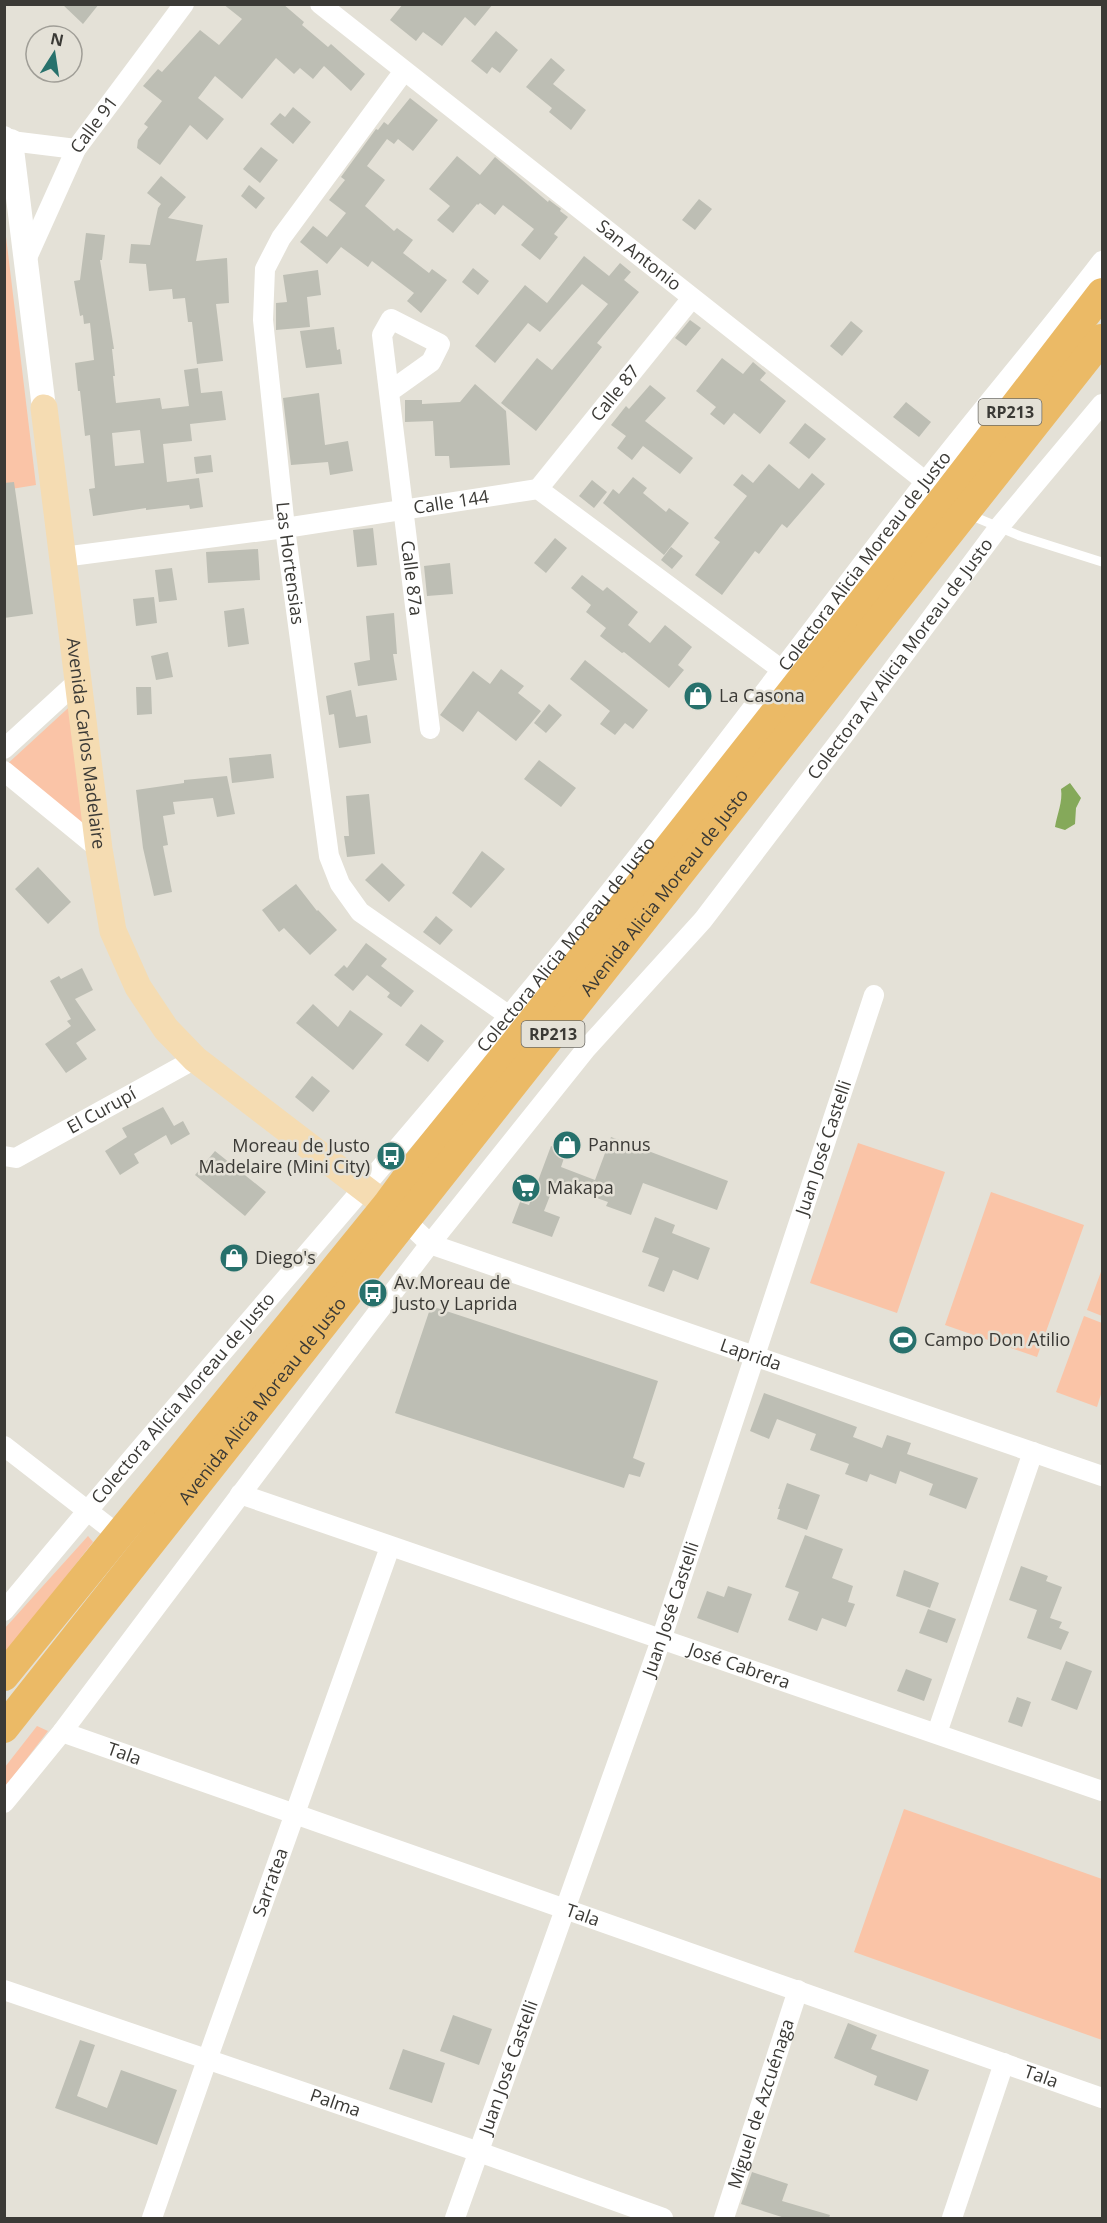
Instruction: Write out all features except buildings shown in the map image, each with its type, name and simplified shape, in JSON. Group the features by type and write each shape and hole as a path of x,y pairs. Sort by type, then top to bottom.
{"main road":[{"name":"Avenida Alicia Moreau de Justo","path":"4,1676 120,1536 948,500 1093,334 1102,293"},
{"name":"Avenida Carlos Madelaire","path":"44,408 99,849 113,931 138,987 166,1029 195,1059 385,1204"},
{"name":"Avenida Alicia Moreau de Justo","path":"4,1728 385,1204"}],"street":[{"name":"Calle 91","path":"26,260 76,149 184,4"},
{"name":"San Antonio","path":"320,4 948,500"},
{"name":"Las Hortensias","path":"404,71 281,238 265,269 263,320 285,528 329,856 340,884 360,912 508,1015"},
{"path":"8,138 76,149"},
{"name":"Avenida Carlos Madelaire","path":"8,138 44,408"},
{"name":"Colectora Alicia Moreau de Justo","path":"4,1611 87,1510 385,1204 508,1015 580,928 782,670 948,500 1042,338 1102,261"},
{"name":"Calle 87","path":"538,489 692,298"},
{"name":"Calle 87a","path":"389,392 430,729"},
{"name":"Colectora Av Alicia Moreau de Justo","path":"430,1244 586,1050 703,920 999,527 1102,404"},
{"path":"538,489 782,670"},
{"name":"Calle 144","path":"63,557 285,528 538,489"},
{"path":"4,749 78,681"},
{"path":"4,771 99,849"},
{"name":"Juan José Castelli","path":"455,2218 661,1640 753,1355 874,995"},
{"name":"El Curupí","path":"4,1156 16,1158 195,1059"},
{"name":"Laprida","path":"385,1204 430,1244 1102,1476"},
{"path":"4,1803 62,1732 430,1244"},
{"path":"4,1446 120,1536"},
{"path":"937,1733 1033,1452"},
{"name":"José Cabrera","path":"240,1494 1102,1791"},
{"name":"Sarratea","path":"152,2218 390,1547"},
{"name":"Tala","path":"62,1732 1102,2098"},
{"name":"Palma","path":"4,1990 479,2152 663,2218"},
{"name":"Miguel de Azcuénaga","path":"724,2218 798,1990"},
{"path":"952,2218 1004,2063"}],"lane":[{"path":"948,500 999,527 1102,562"}],"shaded area":[{"path":"4,220 36,485 5,490 4,490"},
{"path":"78,699 93,839 4,767"},
{"path":"1070,783 1081,798 1076,808 1075,824 1065,830 1055,827 1061,803 1061,789"},
{"path":"858,1143 945,1172 897,1313 810,1283"},
{"path":"991,1192 1084,1225 1037,1357 945,1325"},
{"path":"1102,1269 1102,1316 1087,1310"},
{"path":"1084,1316 1102,1323 1102,1391 1097,1407 1056,1392"},
{"path":"88,1536 93,1542 5,1654 5,1628"},
{"path":"37,1726 48,1731 5,1787 5,1767"},
{"path":"904,1809 1102,1879 1102,2040 854,1952"}],"place":[{"name":"La Casona","path":"698,696"},
{"name":"Pannus","path":"567,1145"},
{"name":"Moreau de Justo Madelaire (Mini City)","path":"391,1156"},
{"name":"Makapa","path":"526,1188"},
{"name":"Diego's","path":"234,1258"},
{"name":"Av.Moreau de Justo y Laprida","path":"373,1293"},
{"name":"Campo Don Atilio","path":"903,1340"}]}
